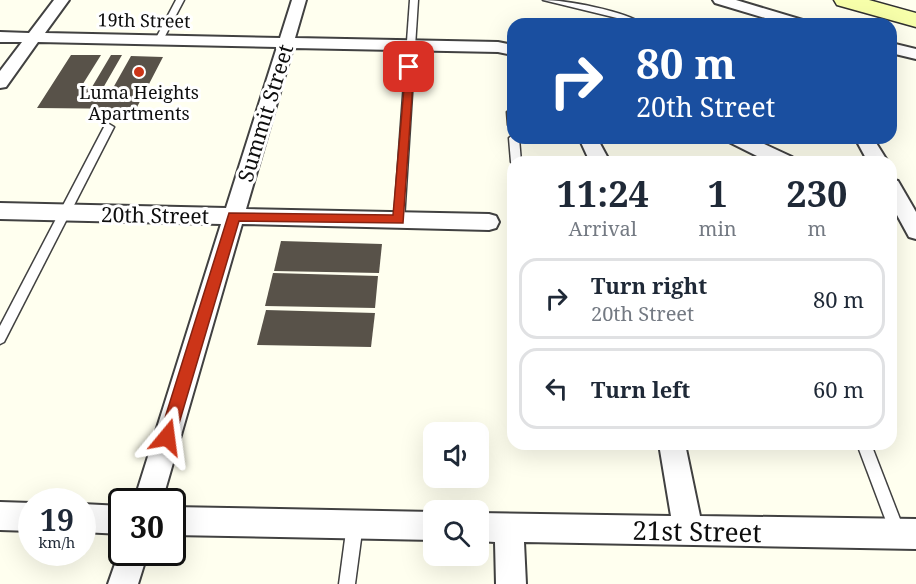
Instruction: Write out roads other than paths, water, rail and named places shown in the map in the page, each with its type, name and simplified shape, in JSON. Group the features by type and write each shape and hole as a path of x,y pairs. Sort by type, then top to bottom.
{"main road":[{"path":"845,0 916,20"}],"street":[{"path":"0,83 62,0"},
{"name":"Summit Street","path":"152,488 299,0"},
{"path":"720,0 781,18"},
{"name":"19th Street","path":"0,37 507,49"},
{"path":"897,49 916,54"},
{"path":"748,144 772,156"},
{"path":"897,197 914,227"},
{"name":"20th Street","path":"0,212 489,222"},
{"path":"897,217 914,227"},
{"path":"673,450 688,531"},
{"path":"0,516 18,517"},
{"path":"186,521 423,526"},
{"name":"21st Street","path":"489,527 907,533"},
{"path":"509,528 511,584"},
{"path":"123,584 129,566"}],"lane":[{"path":"159,40 180,0"},
{"path":"399,219 414,0"},
{"path":"547,0 624,18"},
{"path":"0,338 109,127"},
{"path":"867,450 907,533"},
{"path":"347,584 355,524"}],"place":[{"name":"Luma Heights Apartments","path":"139,72"}]}
